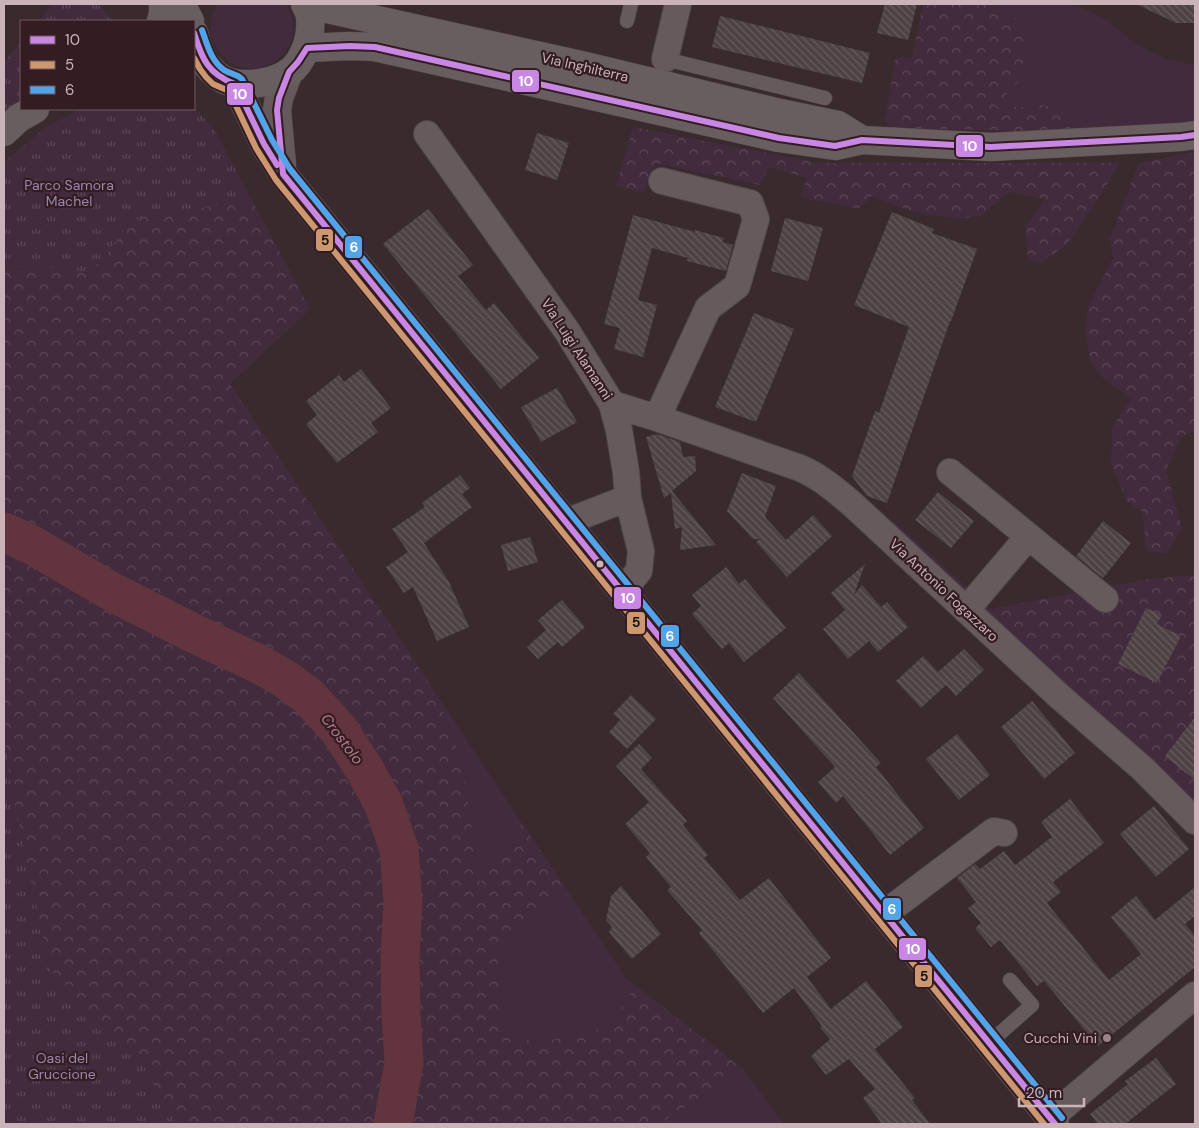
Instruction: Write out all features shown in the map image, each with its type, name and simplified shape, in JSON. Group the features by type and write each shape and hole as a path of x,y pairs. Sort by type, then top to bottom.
{"main road":[{"path":"161,20 162,4"},
{"path":"181,4 189,20"},
{"path":"215,77 258,84 274,80 289,72 307,48 310,16 305,4"},
{"name":"Via Inghilterra","path":"305,4 585,66 838,125 862,140"},
{"path":"195,36 206,64 264,144 283,174 1052,1121"},
{"name":"Via Inghilterra","path":"307,48 375,47 779,138 835,146 862,140 991,147 1195,135"},
{"path":"283,174 277,110 279,98 289,72"},
{"path":"4,132 19,118 33,110"}],"street":[{"path":"665,59 678,4"},
{"name":"Via Luigi Alamanni","path":"427,134 567,331 612,404 619,430 628,498 641,551 639,571 622,591"},
{"path":"657,418 708,308 737,286 756,219 750,203 662,181"},
{"name":"Via Antonio Fogazzaro","path":"612,404 657,418 813,474 850,503 1058,696 1143,769 1195,821"},
{"path":"950,472 1104,599"},
{"path":"566,522 628,498"},
{"path":"966,610 1028,536"},
{"path":"884,914 994,831 1004,833"},
{"path":"1052,1121 1195,995"}],"lane":[{"path":"627,21 631,4"},
{"path":"665,59 825,98"},
{"path":"989,1043 1032,1005 1010,980"}],"green space":[{"path":"52,4 98,4 112,20 40,20"},
{"path":"218,4 286,4 293,24 291,41 283,55 270,64 255,69 239,67 224,57 213,40 211,31 212,17"},
{"path":"923,4 993,4 991,11 1018,19 1026,35 1021,79 995,106 1024,107 1031,103 1068,110 1073,116 1069,132 891,128 885,121 895,60 901,57 912,58"},
{"path":"993,4 1074,4 1107,20 1134,43 1166,59 1195,65 1195,122 1069,132 1024,107 995,106 991,11"},
{"path":"20,43 20,103 4,114 4,63"},
{"name":"Parco Samora Machel","path":"195,108 214,129 252,200 245,199 184,211 154,210 126,227 109,251 89,273 46,267 4,268 4,162 45,128 78,110 195,110"},
{"path":"633,127 818,163 1120,163 1093,207 1066,245 1041,263 1028,259 1025,228 1045,199 1009,192 980,216 959,219 913,212 871,196 858,209 801,197 807,178 769,167 760,185 656,163 643,193 616,186"},
{"path":"1195,152 1195,431 1182,436 1166,470 1182,528 1167,554 1146,551 1143,512 1127,501 1111,464 1112,428 1131,399 1102,377 1091,363 1085,333 1088,307 1113,258 1110,239 1139,163"},
{"path":"245,199 252,200 310,309 230,384 435,692 462,761 480,883 522,823 565,887 499,951 500,1020 534,1044 609,1027 636,986 744,1070 659,1124 4,1124 4,268 46,267 89,273 109,251 126,227 154,210 184,211"},
{"path":"894,521 990,609 1149,579 1195,575 1195,821 882,532"},
{"path":"435,692 522,823 480,883 462,761"},
{"name":"Oasi del Gruccione","path":"4,738 12,791 50,970 143,1065 176,1124 4,1124"},
{"path":"565,887 626,978 636,986 609,1027 534,1044 500,1020 499,951"},
{"path":"744,1070 784,1124 659,1124"}],"building":[{"path":"885,4 917,4 908,40 877,33"},
{"path":"1136,4 1195,4 1195,23 1176,23"},
{"path":"720,16 870,53 862,83 712,47"},
{"path":"537,133 569,143 557,180 525,170"},
{"path":"428,209 473,265 458,276 486,310 494,303 539,358 501,389 383,244"},
{"path":"892,212 934,229 932,233 977,249 887,503 867,496 852,476 875,411 879,413 909,327 854,305"},
{"path":"633,215 724,238 722,242 733,245 726,271 687,261 688,258 652,248 638,300 657,305 643,357 614,349 620,328 604,324"},
{"path":"785,218 823,228 808,281 771,271"},
{"path":"754,313 794,329 756,422 715,407"},
{"path":"361,369 391,408 371,423 378,432 337,463 306,424 317,415 306,401 339,375 344,382"},
{"path":"557,388 577,422 541,442 521,407"},
{"path":"657,434 680,442 683,457 695,456 696,471 672,491 716,545 680,550 682,527 675,529 671,493 664,498 646,437"},
{"path":"742,473 776,486 765,517 786,540 813,515 832,536 787,577 756,542 760,539 753,539 727,511"},
{"path":"460,475 470,488 462,494 472,507 424,543 449,582 469,627 437,641 413,587 404,593 386,567 408,552 392,529 425,507 422,503"},
{"path":"938,492 974,521 951,548 915,520"},
{"path":"1103,521 1131,543 1103,578 1076,556"},
{"path":"530,537 538,562 508,571 501,545"},
{"path":"865,564 854,595 862,585 881,607 887,602 908,627 878,652 869,641 848,659 823,629 845,610 831,593"},
{"path":"726,567 739,584 745,579 786,628 744,662 729,643 722,649 692,614 701,606 692,595"},
{"path":"562,600 585,627 562,647 558,642 538,659 527,647 546,630 538,620"},
{"path":"1146,608 1162,615 1157,624 1181,636 1157,683 1118,664"},
{"path":"964,649 984,670 956,696 946,685 921,708 896,681 923,656 938,672"},
{"path":"799,673 881,763 876,767 924,828 890,855 843,796 836,803 818,782 835,767 773,698"},
{"path":"631,695 656,719 627,749 609,732 620,720 613,714"},
{"path":"1032,701 1075,753 1044,779 1001,727"},
{"path":"1195,717 1195,780 1165,756"},
{"path":"957,734 990,775 959,800 926,759"},
{"path":"639,744 652,758 641,769 687,821 683,825 708,855 704,858 740,900 769,878 831,958 807,977 831,1009 866,981 903,1027 875,1049 915,1098 912,1100 930,1124 882,1124 863,1098 875,1089 849,1059 826,1075 811,1056 830,1039 820,1028 822,1026 794,988 763,1013 699,933 702,930 667,890 671,887 646,857 650,853 625,824 649,802 616,766"},
{"path":"1070,799 1104,843 1053,882 1061,892 1047,903 1109,980 1141,954 1111,917 1136,896 1155,920 1195,887 1195,916 1185,924 1195,936 1195,967 1098,1046 1044,981 1037,986 1000,940 991,947 975,928 981,923 968,908 976,902 957,878 975,864 980,869 1004,851 1015,865 1052,837 1041,822"},
{"path":"1154,806 1189,849 1156,877 1120,834"},
{"path":"621,886 661,934 632,959 609,932 612,927 606,920 611,896"},
{"path":"1156,1058 1176,1084 1125,1124 1098,1124 1090,1114 1128,1084 1125,1081"}],"waterway":[{"name":"Crostolo","path":"4,532 32,545 114,593 261,665 285,679 308,696 339,730 365,770 384,805 399,849 403,902 400,958 404,1063 393,1124"}],"transit line":[{"name":"6","path":"202,30 216,62 224,70 242,79 272,140 290,169 1062,1118"},
{"name":"10","path":"195,36 207,64 218,75 235,84 264,144 277,165"},
{"name":"10","path":"1055,1124 283,174 277,110 279,98 289,72 307,48 350,46 375,47 779,138 835,146 862,140 991,147 1195,135"},
{"name":"5","path":"195,60 213,84 229,91 256,148 276,180 1044,1124"}],"place":[{"name":"Cucchi Vini","path":"1107,1038"}]}
